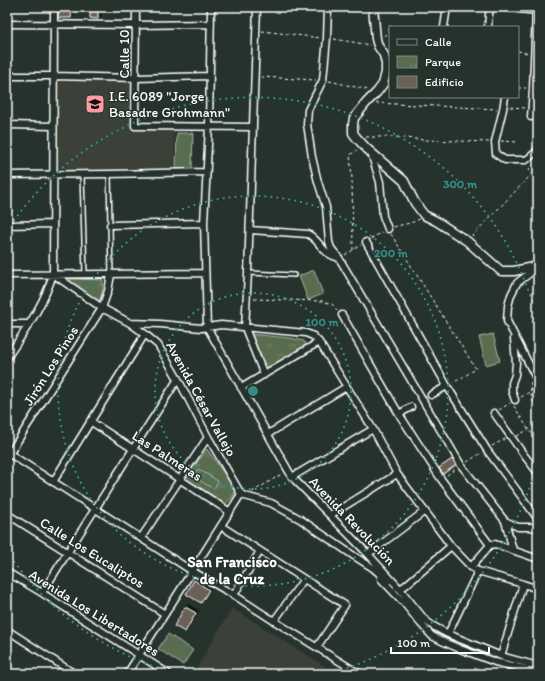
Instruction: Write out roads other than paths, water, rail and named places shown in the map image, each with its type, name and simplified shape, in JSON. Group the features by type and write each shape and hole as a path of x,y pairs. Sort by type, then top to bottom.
{"street":[{"path":"7,358 29,324 49,287 53,274 54,7"},
{"name":"Calle 10","path":"136,7 135,126 209,126"},
{"path":"207,327 204,223 209,126 211,7"},
{"path":"257,7 250,230 245,328 264,375"},
{"path":"328,7 328,38 323,80 308,110 307,124 312,157 326,207 328,242 339,258 461,465 505,521 513,550"},
{"path":"374,7 376,39 378,46 384,55 386,72 383,84 354,118 353,133 367,149 404,181 415,203 424,215 467,241 501,271 514,271 538,266"},
{"path":"444,26 447,7"},
{"path":"488,26 491,7"},
{"path":"499,7 537,11 531,117"},
{"path":"7,24 211,24"},
{"path":"7,76 136,78 210,76"},
{"path":"505,98 496,141 496,154 505,160 526,160 538,149"},
{"path":"7,125 53,126"},
{"path":"209,126 253,127"},
{"path":"367,149 380,182 384,216 388,229"},
{"path":"7,175 207,172"},
{"path":"110,225 204,223"},
{"path":"7,225 53,224"},
{"path":"250,230 308,234 313,236 325,252 331,256 339,258"},
{"path":"366,242 447,386 486,449 538,518"},
{"path":"537,379 507,321 508,306 511,295 517,283 538,266"},
{"path":"7,275 205,273"},
{"name":"Avenida César Vallejo","path":"53,274 102,308 130,323 158,345 178,379 208,437 243,495"},
{"name":"Jirón Los Pinos","path":"8,454 12,451 102,308 108,291 111,275"},
{"path":"342,315 399,414 441,479 490,545"},
{"path":"130,323 201,328 221,325 306,333 313,336 319,342 373,429 397,474 451,546 471,567 478,571 538,589"},
{"path":"7,324 29,324"},
{"name":"Avenida Revolución","path":"207,327 292,477 368,554 400,589 425,620 448,634 501,656 538,666"},
{"path":"53,482 145,334"},
{"path":"513,335 516,363 515,375 512,383 513,401"},
{"path":"242,388 319,342"},
{"path":"42,593 178,379"},
{"path":"431,395 447,386"},
{"path":"268,434 346,387"},
{"path":"399,414 411,407"},
{"path":"494,413 538,473"},
{"name":"Las Palmeras","path":"90,421 230,512"},
{"path":"292,477 373,429"},
{"path":"141,538 208,437"},
{"path":"8,454 192,571 234,595 360,674"},
{"path":"330,515 397,474"},
{"path":"127,674 230,512 243,495 271,503 300,519 365,562 390,583 400,589 406,586 451,546"},
{"path":"368,554 425,511"},
{"name":"Calle Los Eucaliptos","path":"7,514 165,614"},
{"path":"505,521 518,526 538,529"},
{"path":"221,526 345,605 317,647"},
{"path":"471,567 490,545 495,544 538,559"},
{"path":"234,595 260,551"},
{"path":"365,562 404,603 432,636 460,649 495,662 538,672"},
{"path":"448,634 478,571"},
{"name":"Avenida Los Libertadores","path":"7,572 169,674"},
{"path":"274,621 304,579"},
{"path":"501,656 523,584"},
{"path":"7,630 75,674"}],"lane":[{"path":"109,174 111,275"},
{"path":"82,175 85,274"},
{"path":"248,273 294,275"}],"place":[{"name":"I.E. 6089 \"Jorge Basadre Grohmann\"","path":"95,104"}],"district":[{"name":"San Francisco de la Cruz","path":"232,570"}]}
